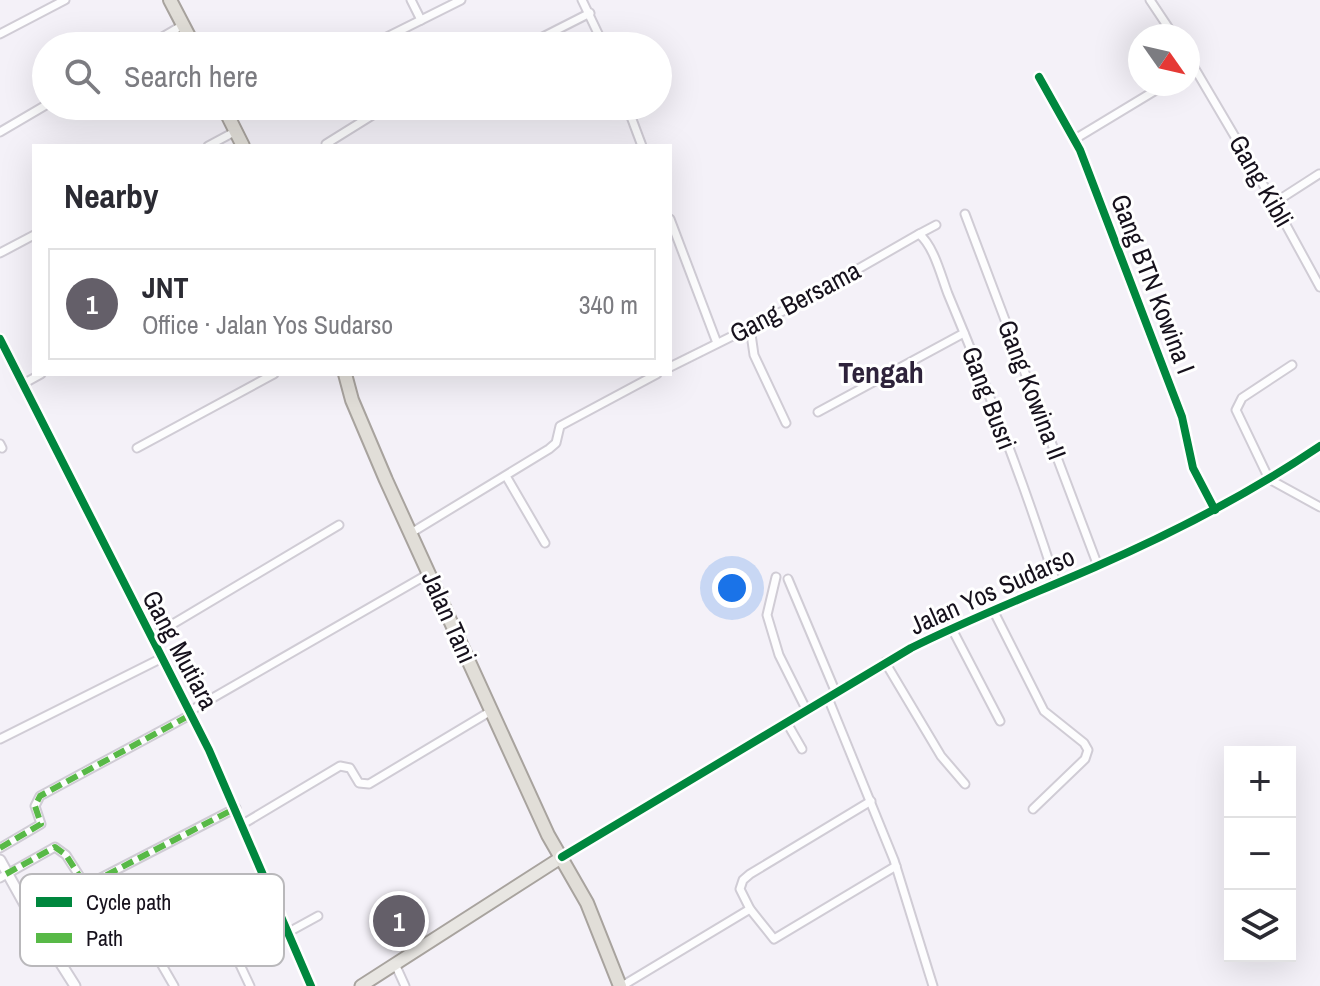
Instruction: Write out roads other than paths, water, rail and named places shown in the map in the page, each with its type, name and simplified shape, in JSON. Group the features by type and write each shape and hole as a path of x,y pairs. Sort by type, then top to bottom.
{"highway":[{"path":"170,0 187,32"},
{"path":"230,120 242,144"},
{"name":"Jalan Tani","path":"346,376 365,432 548,835 587,903 621,986"}],"main road":[{"name":"Jalan Yos Sudarso","path":"361,986 562,857"}],"street":[{"path":"0,34 65,0"},
{"path":"411,0 421,20"},
{"path":"398,32 461,0"},
{"path":"582,0 598,32"},
{"path":"1150,0 1166,24"},
{"path":"553,32 590,13"},
{"path":"171,32 183,25"},
{"name":"Gang BTN Kowina I","path":"1039,77 1075,139 1182,417 1193,468 1215,510"},
{"name":"Gang Kibli","path":"1200,82 1274,203 1320,287"},
{"path":"1075,139 1146,96"},
{"path":"0,132 32,113"},
{"path":"326,144 365,120"},
{"path":"632,120 641,144"},
{"path":"212,144 236,131"},
{"path":"1274,203 1319,174"},
{"name":"Gang Kowina II","path":"965,214 1098,566"},
{"path":"672,224 717,343"},
{"path":"919,234 936,225"},
{"name":"Gang Bersama","path":"672,366 797,304 919,234"},
{"name":"Gang Busri","path":"919,234 923,237 964,333 1056,583"},
{"path":"0,253 32,236"},
{"path":"750,327 754,355 786,423"},
{"path":"818,412 964,333"},
{"name":"Gang Mutiara","path":"0,339 191,713 263,874"},
{"path":"1292,365 1242,398 1236,410 1269,479 1320,507"},
{"path":"23,384 37,376"},
{"path":"137,448 270,376"},
{"path":"411,533 556,443 560,426 653,376"},
{"name":"Jalan Yos Sudarso","path":"562,857 885,662 951,627 1098,566 1215,510 1320,446"},
{"path":"506,476 545,543"},
{"path":"151,637 339,525"},
{"path":"0,848 41,824 35,806 40,796 191,713 430,573"},
{"path":"776,577 767,615 775,646 807,711"},
{"path":"788,579 836,693"},
{"path":"993,610 1039,704 1049,718 1084,743 1088,750 1085,759 1033,809"},
{"path":"951,627 1000,721"},
{"path":"0,739 162,658"},
{"path":"885,662 941,756 965,784"},
{"path":"828,698 896,866 933,986"},
{"path":"243,824 340,766 350,768 359,783 369,784 491,711"},
{"path":"787,723 802,749"},
{"path":"871,801 746,877 740,889 750,909 771,937 779,938 896,866"},
{"path":"108,874 236,808"},
{"path":"3,876 55,847 68,857 78,874"},
{"path":"0,860 3,876 20,902"},
{"path":"621,986 750,909"},
{"path":"287,933 318,916"},
{"name":"Gang Mutiara","path":"284,926 311,986"},
{"path":"395,964 405,986"},
{"path":"62,966 75,986"},
{"path":"162,966 174,986"},
{"path":"241,966 250,986"}],"place":[{"name":"JNT","path":"399,921"}],"district":[{"name":"Tengah","path":"881,373"}]}
